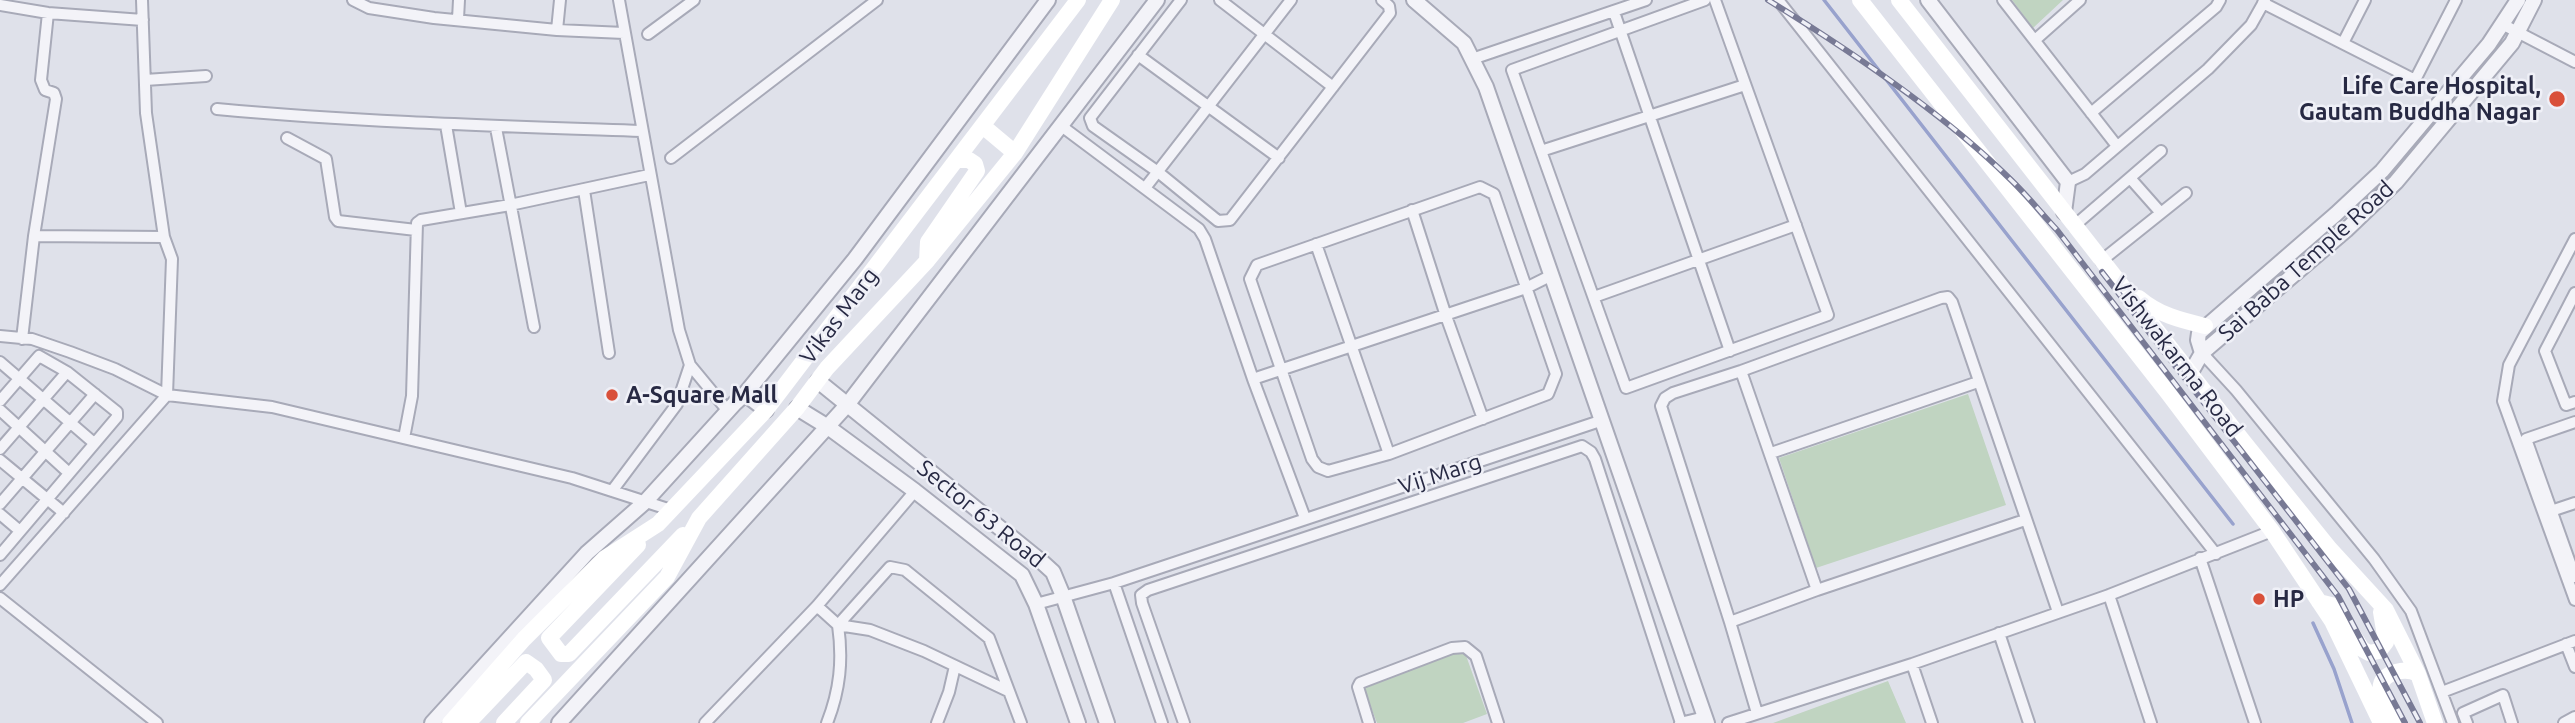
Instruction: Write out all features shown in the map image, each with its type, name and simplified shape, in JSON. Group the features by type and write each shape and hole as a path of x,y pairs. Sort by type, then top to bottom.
{"main road":[{"name":"Vikas Marg","path":"450,723 524,639 605,558 658,524 766,410 984,127 1078,0"},
{"name":"Vikas Marg","path":"528,723 667,577 699,518 797,408 827,368 927,261 1015,153 1112,0"},
{"name":"Vishwakarma Road","path":"1860,0 2168,393 2272,531 2332,621 2381,723"},
{"name":"Vishwakarma Road","path":"1899,0 2330,550 2383,607 2418,674 2435,723"},
{"path":"984,127 1015,153"},
{"path":"927,261 928,242 977,172 975,164 969,160 957,160"},
{"path":"2113,276 2154,310 2181,321 2206,326"},
{"path":"658,524 549,638 561,654 569,654 699,518"},
{"path":"2319,602 2335,606 2362,649 2369,653 2379,651 2386,642 2381,612 2383,607"},
{"path":"468,723 526,662 536,669 544,680 504,723"},
{"path":"2395,723 2382,698 2380,684 2383,677 2395,672 2412,671 2418,674"}],"street":[{"path":"0,586 167,394 172,259 164,237 146,113 142,0"},
{"path":"357,0 369,8 434,18 556,30 624,33"},
{"path":"458,0 458,19"},
{"path":"556,30 560,0"},
{"path":"619,0 679,330 690,365 727,411"},
{"path":"648,34 694,0"},
{"path":"671,159 877,0"},
{"path":"432,723 587,554 645,502 745,394 855,259 1048,0"},
{"path":"559,723 847,405 1157,0"},
{"path":"1181,0 1090,118 1093,126 1158,172 1218,221 1230,220 1390,13 1389,6 1382,0"},
{"path":"1220,0 1333,87"},
{"path":"1145,188 1291,0"},
{"path":"1184,723 1142,603 1141,595 1148,590 1582,446 1591,452 1595,459 1681,723 1706,720 1486,87 1464,43 1415,0"},
{"path":"1472,59 1646,0"},
{"path":"1705,0 1511,70 1626,388 1828,315 1715,0"},
{"path":"1778,0 2216,554"},
{"path":"1928,0 2068,182 2069,219"},
{"path":"2003,0 2117,146"},
{"path":"2035,40 2080,0"},
{"path":"2091,113 2216,7 2220,0"},
{"path":"2343,43 2365,0"},
{"path":"2068,182 2085,174 2208,69 2251,25 2264,2 2415,80 2456,0"},
{"name":"Sai Baba Temple Road","path":"2202,353 2199,333 2382,171 2488,44 2518,0"},
{"name":"Sai Baba Temple Road","path":"2191,372 2202,353 2346,230 2396,182 2512,43 2534,0"},
{"path":"0,5 48,13 143,20"},
{"path":"1614,12 1730,351"},
{"path":"22,339 34,236 56,99 54,93 46,90 41,80 48,13"},
{"path":"2502,24 2575,62"},
{"path":"1138,55 1279,158"},
{"path":"145,80 206,76"},
{"path":"1541,151 1745,85"},
{"path":"217,109 332,120 496,128 641,131"},
{"path":"446,125 461,213"},
{"path":"1060,125 1199,229 1205,239 1305,518"},
{"path":"496,128 534,327"},
{"path":"287,138 326,159 335,217 338,221 416,230"},
{"path":"2069,219 2130,178 2161,152"},
{"path":"404,438 412,396 417,223 421,220 510,205 649,175"},
{"path":"2130,178 2161,213"},
{"path":"1480,187 1494,194 1556,374 1548,394 1389,454 1328,471 1318,467 1312,459 1250,279 1257,265 1412,210 1480,187"},
{"path":"584,190 609,354"},
{"path":"2101,261 2186,193"},
{"path":"1412,210 1483,419"},
{"path":"1594,297 1796,225"},
{"path":"34,236 164,237"},
{"path":"2575,239 2509,365 2503,401 2575,600"},
{"path":"1316,244 1389,454"},
{"path":"1253,379 1446,316 1526,288 1552,275"},
{"path":"2575,293 2545,351 2566,405 2575,402"},
{"path":"1757,713 1661,406 1665,398 1673,393 1948,297 1952,302 2058,612"},
{"path":"0,336 32,340 115,369 167,394 272,407 572,478 671,510"},
{"path":"2202,353 2374,559 2411,611 2453,723"},
{"path":"0,401 39,356 67,372 117,412 117,417 0,555"},
{"path":"0,362 94,443"},
{"path":"612,491 677,404 690,365"},
{"path":"1741,371 1816,590"},
{"path":"0,449 67,372"},
{"name":"Sector 63 Road","path":"818,381 1052,572 1063,596 1107,723"},
{"path":"1771,453 1978,382"},
{"path":"0,504 95,394"},
{"path":"745,394 766,410"},
{"name":"Sector 63 Road","path":"797,408 828,427 915,491 1022,575 1036,604 1078,723"},
{"path":"0,410 69,473"},
{"name":"Vij Marg","path":"1036,604 1114,583 1603,420"},
{"path":"2575,422 2526,439 2575,578"},
{"path":"0,460 64,513"},
{"path":"705,723 817,606 915,491"},
{"path":"2552,511 2575,503"},
{"path":"0,514 20,531"},
{"path":"1730,622 1816,590 2025,520"},
{"path":"1728,723 1912,664 2109,595 2272,531"},
{"path":"2200,558 2255,723"},
{"path":"838,625 890,567 899,567 989,638 1021,723"},
{"path":"1114,583 1162,723"},
{"path":"2109,595 2151,723"},
{"path":"0,598 157,723"},
{"path":"817,606 838,625 870,630 1009,691"},
{"path":"827,723 840,681 842,648 838,625"},
{"path":"1999,633 2029,723"},
{"path":"2442,692 2570,643 2574,661"},
{"path":"1369,723 1358,687 1360,683 1452,648 1465,647 1476,656 1499,723"},
{"path":"1912,664 1932,723"},
{"path":"937,723 949,692 955,666"},
{"path":"2467,723 2463,713 2503,695 2512,723"},
{"path":"2564,723 2575,717"}],"green space":[{"path":"2012,0 2063,0 2033,28"},
{"path":"1968,394 2006,505 1816,568 1779,458"},
{"path":"1464,650 1487,714 1463,723 1377,723 1363,686"},
{"path":"1888,681 1906,723 1773,723"}],"waterway":[{"path":"1824,0 2233,524"},
{"path":"2313,623 2334,669 2352,723"}],"railway":[{"path":"1768,0 1862,61 1954,129 2015,184 2057,230 2338,596 2405,723"},
{"path":"2102,272 2349,589 2420,723"}],"place":[{"name":"Life Care Hospital, Gautam Buddha Nagar","path":"2557,99"},
{"name":"A-Square Mall","path":"612,395"},
{"name":"HP","path":"2259,599"}]}
